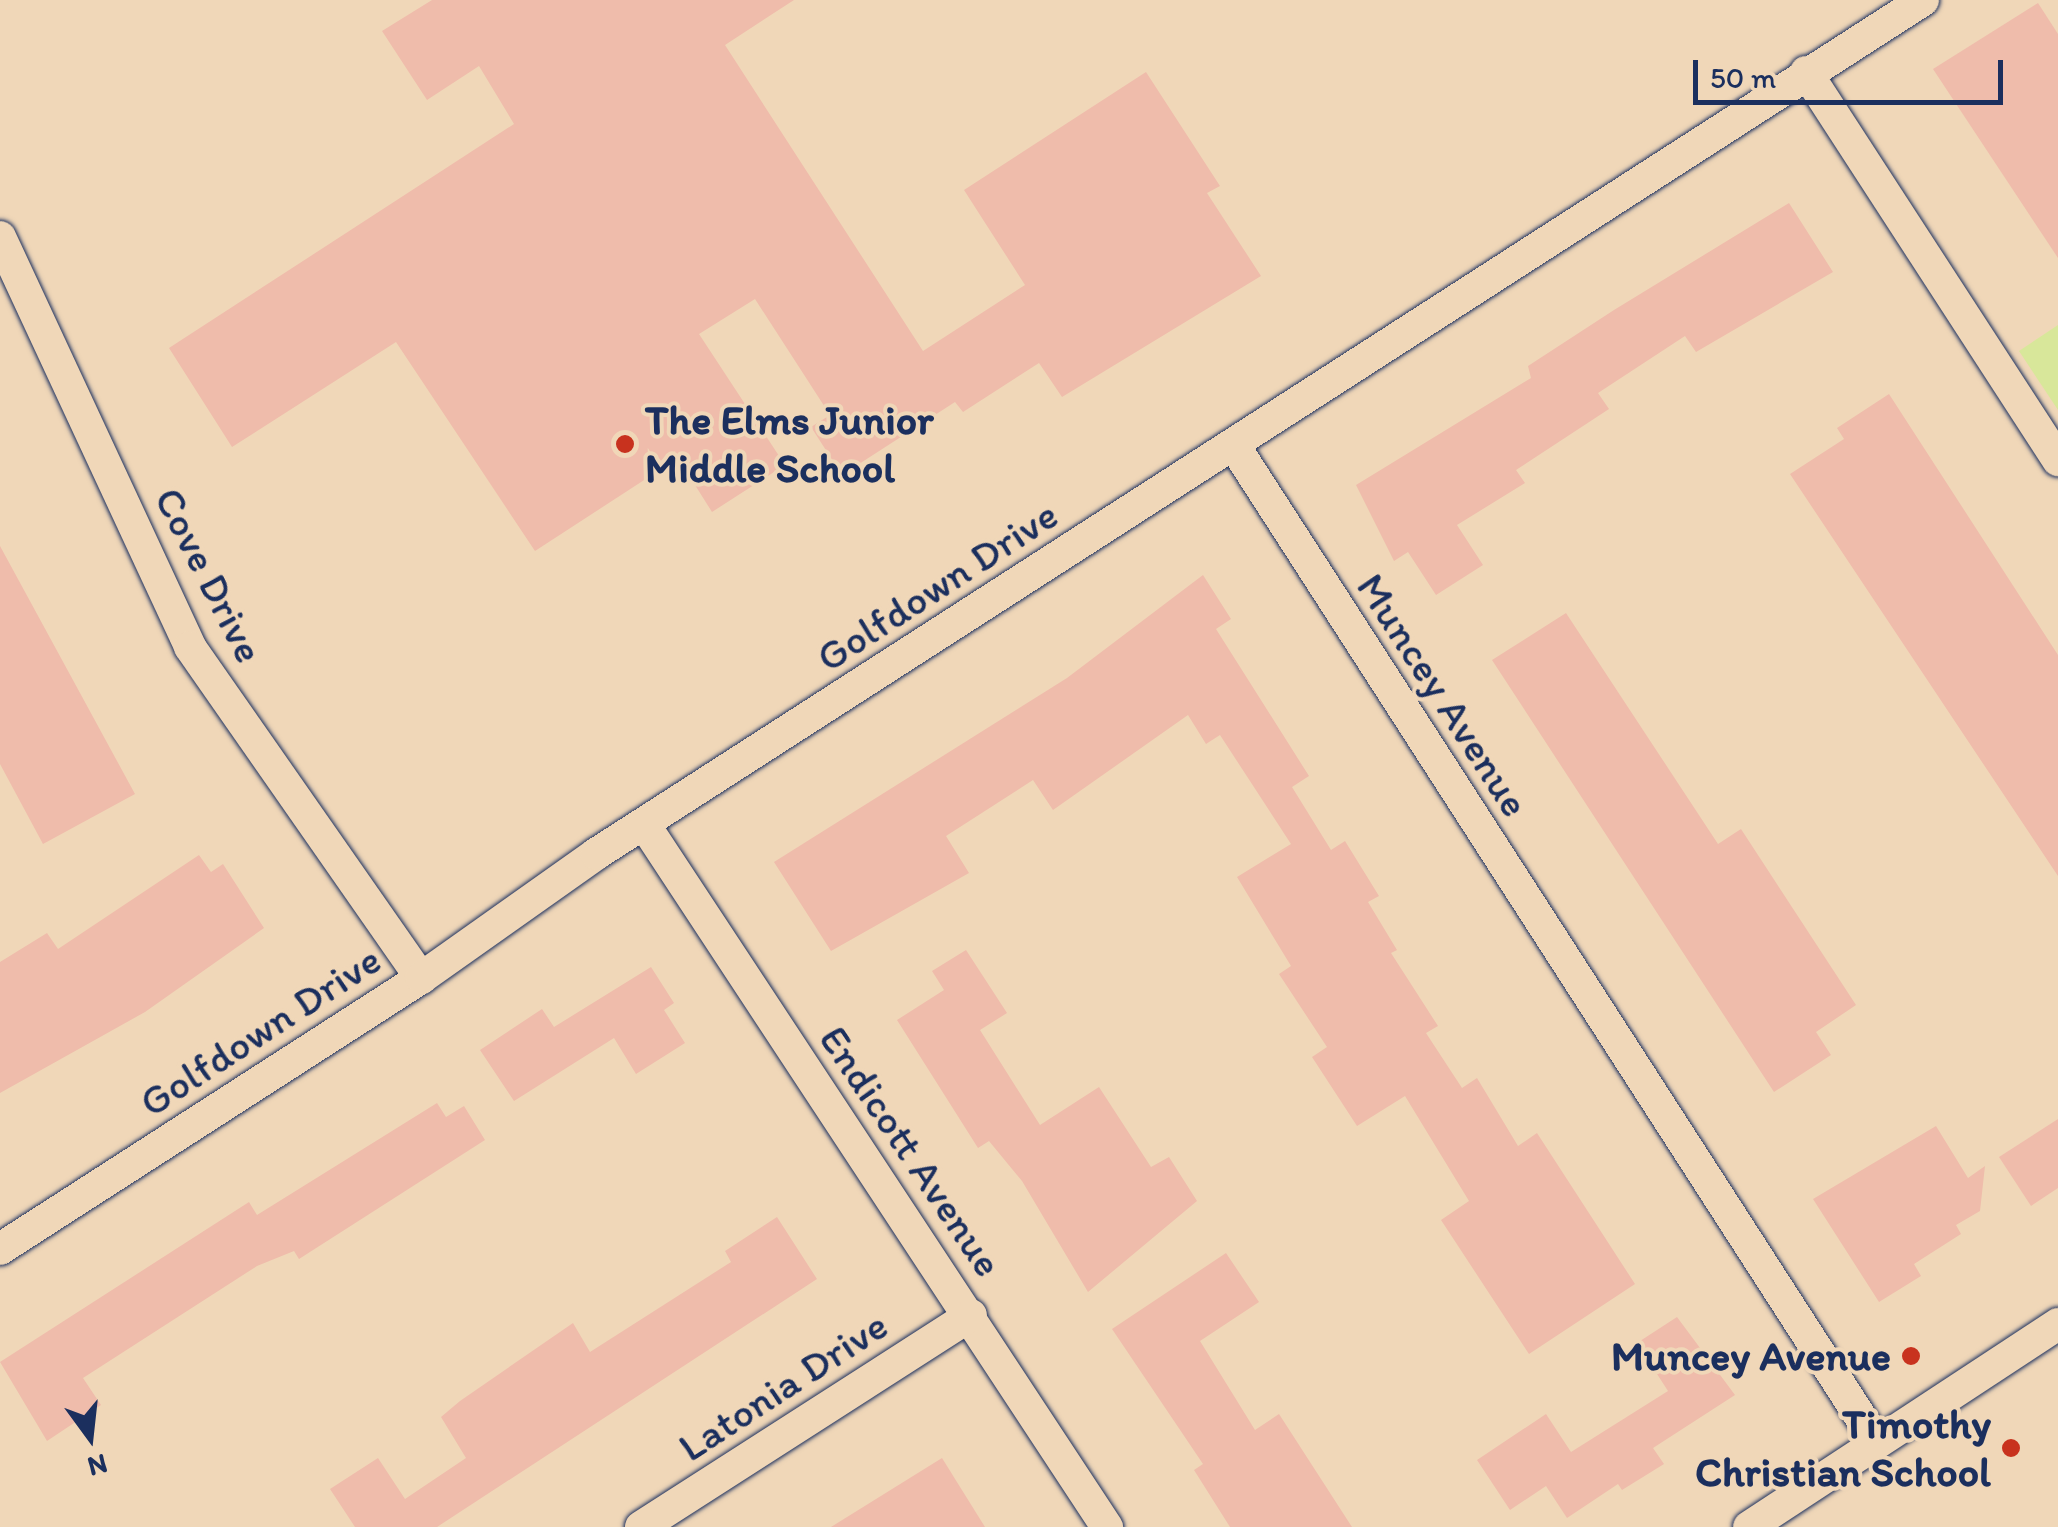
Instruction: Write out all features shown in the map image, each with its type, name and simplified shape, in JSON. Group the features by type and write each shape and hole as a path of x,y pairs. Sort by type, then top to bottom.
{"street":[{"name":"Golfdown Drive","path":"0,1250 421,978 644,824 1922,0"},
{"path":"1806,72 2058,460"},
{"name":"Cove Drive","path":"0,236 190,647 421,978"},
{"name":"Muncey Avenue","path":"1235,446 1876,1442"},
{"name":"Endicott Avenue","path":"644,824 971,1315 1107,1527"},
{"name":"Latonia Drive","path":"641,1527 971,1315"},
{"path":"1749,1527 2058,1324"}],"green space":[{"path":"2058,325 2058,410 2019,351"}],"building":[{"path":"432,0 794,0 725,45 923,351 1025,285 964,190 1146,72 1220,186 1207,193 1261,276 1062,397 1039,363 963,412 955,402 842,475 811,427 830,415 755,299 699,334 785,465 712,512 678,458 535,551 396,342 232,447 169,348 514,124 479,66 427,100 382,31"},
{"path":"2038,3 2058,34 2058,258 1933,69"},
{"path":"1789,203 1833,272 1696,352 1685,336 1598,393 1609,409 1516,470 1525,483 1457,525 1483,565 1436,595 1408,552 1394,561 1356,485 1531,378 1528,366"},
{"path":"1889,394 2058,655 2058,876 1790,474 1844,439 1837,428"},
{"path":"0,546 135,794 43,844 0,764"},
{"path":"1203,575 1231,619 1216,629 1309,776 1292,787 1331,850 1345,841 1379,896 1368,902 1397,950 1391,953 1438,1026 1426,1033 1462,1088 1477,1078 1518,1146 1537,1133 1635,1284 1529,1354 1441,1220 1469,1201 1405,1096 1357,1126 1312,1057 1327,1047 1279,974 1291,966 1237,877 1291,844 1220,735 1206,744 1188,715 1053,810 1033,780 946,836 969,873 831,951 774,862 1067,678"},
{"path":"1566,613 1718,844 1741,829 1856,1005 1816,1032 1831,1055 1774,1092 1492,660"},
{"path":"199,855 211,872 223,864 264,928 145,1012 0,1093 0,962 47,933 58,949"},
{"path":"966,950 1007,1013 980,1030 1040,1125 1099,1087 1151,1167 1169,1157 1197,1201 1088,1292 1022,1181 989,1141 978,1148 897,1020 944,990 932,971"},
{"path":"651,967 674,1003 664,1010 685,1043 636,1074 614,1038 514,1101 480,1050 542,1009 554,1027"},
{"path":"437,1103 446,1117 464,1106 485,1140 299,1259 294,1251 257,1266 83,1378 101,1405 47,1441 0,1362 249,1202 257,1215"},
{"path":"2058,1119 2058,1188 2031,1206 1999,1157"},
{"path":"1936,1126 1968,1178 1985,1166 1980,1211 1956,1225 1961,1234 1914,1264 1921,1276 1879,1302 1813,1199"},
{"path":"777,1217 817,1279 437,1527 355,1527 330,1489 378,1458 405,1499 466,1458 441,1417 460,1401 573,1323 590,1352 731,1262 725,1251"},
{"path":"1226,1253 1259,1302 1200,1341 1255,1430 1279,1414 1352,1527 1230,1527 1194,1470 1203,1464 1112,1329"},
{"path":"1677,1317 1735,1395 1653,1448 1664,1464 1622,1490 1618,1484 1567,1518 1546,1486 1510,1510 1477,1460 1546,1414 1571,1452 1668,1391 1637,1343"},
{"path":"942,1458 985,1527 831,1527"}],"place":[{"name":"The Elms Junior Middle School","path":"625,444"},
{"name":"Muncey Avenue","path":"1911,1356"},
{"name":"Timothy Christian School","path":"2011,1448"}]}
